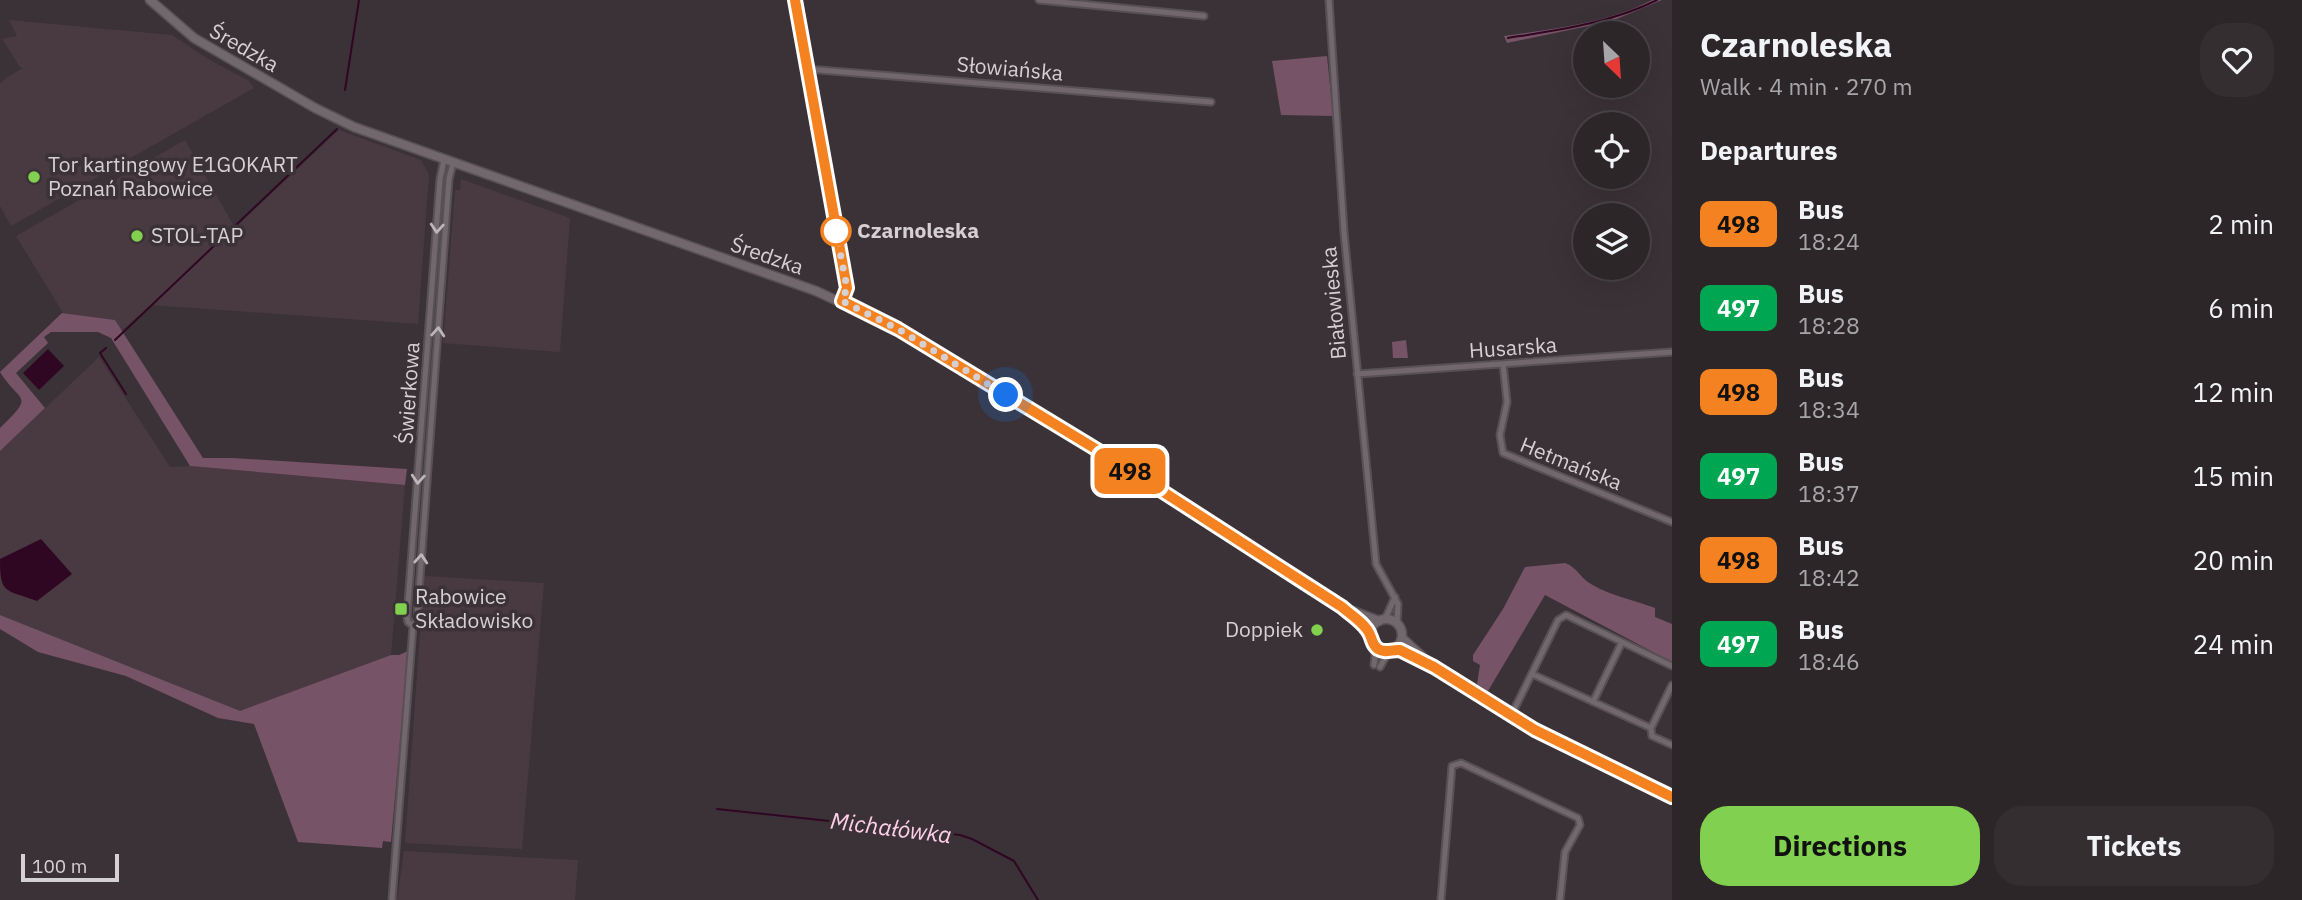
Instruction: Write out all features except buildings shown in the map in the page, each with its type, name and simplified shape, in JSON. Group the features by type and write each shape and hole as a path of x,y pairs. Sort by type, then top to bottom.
{"street":[{"name":"Średzka","path":"150,0 182,30 208,47 315,108 374,135 842,301 898,329 1125,467 1342,607 1370,635"},
{"path":"795,0 847,288 842,301"},
{"path":"1039,0 1205,16"},
{"name":"Białowieska","path":"1329,0 1344,232 1376,564 1398,604 1397,624"},
{"name":"Słowiańska","path":"807,69 1211,102"},
{"name":"Świerkowa","path":"413,626 407,617 440,179 449,162"},
{"name":"Świerkowa","path":"392,900 413,626 417,619 449,162"},
{"name":"Husarska","path":"1357,374 1672,352"},
{"name":"Hetmańska","path":"1503,364 1507,402 1500,435 1503,453 1672,522"},
{"path":"1382,620 1397,624 1402,630 1402,638 1377,666 1376,648 1370,635 1395,597"},
{"name":"Średzka","path":"1342,607 1382,620"},
{"path":"1511,716 1561,617 1566,615 1672,666"},
{"path":"1402,638 1434,667 1511,716 1672,797"},
{"path":"1593,702 1622,642"},
{"path":"1376,648 1392,650 1434,667"},
{"path":"1532,674 1651,728"},
{"path":"1672,685 1651,728 1652,736 1672,746"},
{"path":"1441,900 1452,766 1461,763 1578,818 1580,825 1565,852 1560,900"}],"shaded area":[{"path":"1652,0 1662,0 1612,21 1594,21 1599,20"},
{"path":"9,20 172,35 208,59 249,81 254,88 11,226 0,206 0,84 23,68 2,39 17,36"},
{"path":"1573,25 1573,29 1507,43 1504,36"},
{"path":"1327,56 1333,116 1281,115 1272,61"},
{"path":"339,130 421,160 429,174 418,324 151,305 121,331 115,320 63,313 16,236 185,140 235,228"},
{"path":"461,179 570,218 560,352 443,343 455,190 460,190"},
{"path":"62,313 115,320 203,458 407,469 405,485 190,466 111,338 98,332 51,332 44,337 48,343 16,373 45,408 0,451 0,428 18,409 21,399 0,372"},
{"path":"1406,340 1408,358 1393,358 1392,342"},
{"path":"48,349 64,366 39,390 23,373"},
{"path":"99,357 170,467 190,466 405,485 391,655 240,712 0,615 0,451"},
{"path":"41,539 72,574 37,601 6,589 1,579 0,559"},
{"path":"1565,563 1573,567 1587,582 1599,588 1655,608 1655,617 1672,624 1672,662 1545,595 1488,691 1477,684 1480,665 1473,661 1473,655 1503,609 1525,567"},
{"path":"424,576 544,583 522,849 405,843"},
{"path":"0,615 240,711 408,651 391,842 383,841 382,848 298,842 254,724 218,718 126,676 38,652 0,629"},
{"path":"404,851 578,860 575,900 397,900"}],"waterway":[{"path":"345,90 359,0"},
{"path":"1508,38 1603,20 1657,0"},
{"path":"115,340 337,129"},
{"path":"106,348 100,353 126,394"},
{"name":"Michałówka","path":"717,809 960,835 1014,861 1038,900"}],"bus line":[{"name":"498","path":"795,0 847,288 842,301 898,329 1109,457 1342,607 1366,629 1378,649 1385,652 1400,650 1434,667 1535,730 1672,797"}],"place":[{"name":"Tor kartingowy E1GOKART Poznań Rabowice","path":"34,177"},
{"name":"Czarnoleska","path":"836,231"},
{"name":"STOL-TAP","path":"137,236"},
{"name":"Rabowice Składowisko","path":"401,609"},
{"name":"Doppiek","path":"1317,630"}],"route":[{"path":"836,231 847,288 842,301 898,329 1006,395"}]}
